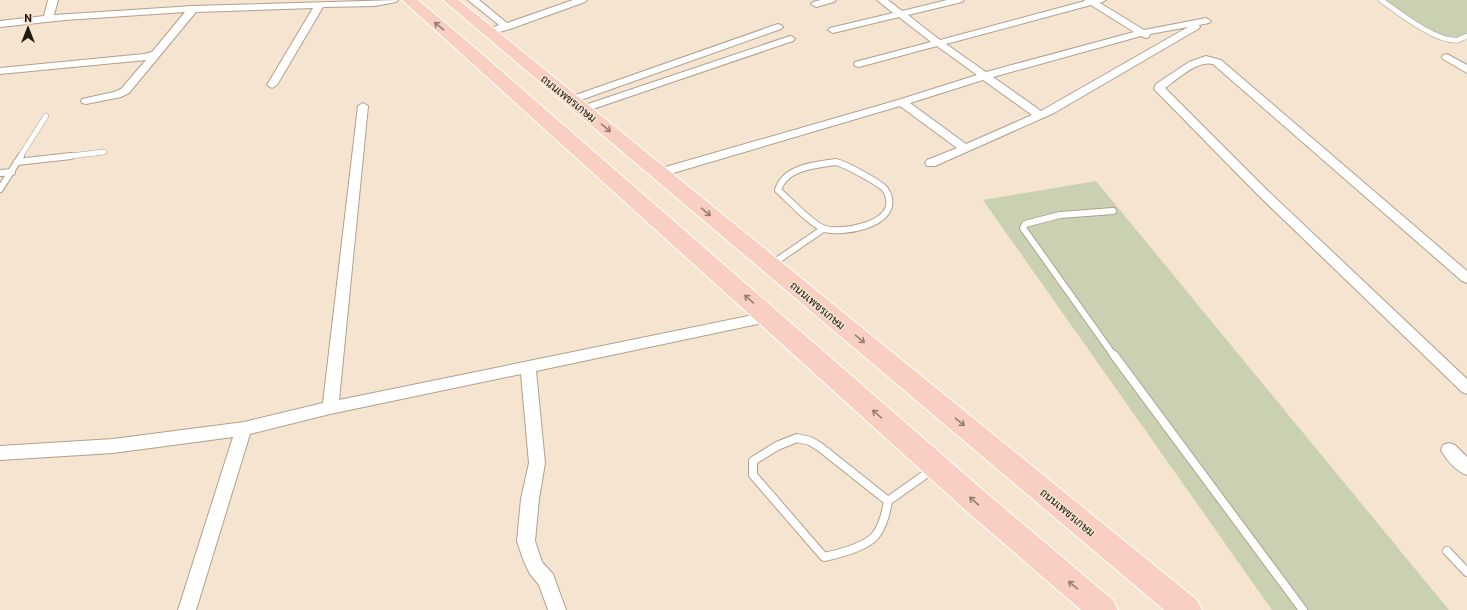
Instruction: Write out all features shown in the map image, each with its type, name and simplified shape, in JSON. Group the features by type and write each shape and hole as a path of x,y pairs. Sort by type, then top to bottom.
{"main road":[{"path":"409,0 475,56 936,467 1103,610"},
{"name":"ถนนเพชรเกษม","path":"454,3 1187,610"}],"street":[{"path":"48,19 53,0"},
{"path":"0,24 48,19 193,9 376,3 393,0"},
{"path":"454,3 474,0 507,27"},
{"path":"499,41 507,27 582,0"},
{"path":"816,4 831,0"},
{"path":"882,0 938,43 1040,115"},
{"path":"833,30 960,0"},
{"path":"858,64 1094,1 1141,33 1163,45"},
{"path":"272,85 320,4"},
{"path":"86,101 117,95 125,91 193,9"},
{"path":"659,172 902,102 984,76 1141,33 1206,21 1040,115 966,149 931,163"},
{"path":"577,105 778,27"},
{"path":"577,105 790,39"},
{"path":"0,71 144,57 156,54"},
{"path":"1447,57 1467,70"},
{"path":"1467,278 1217,62 1206,59 1193,64 1160,86 1159,89 1262,192 1467,388"},
{"path":"902,102 966,149"},
{"path":"330,408 363,106"},
{"path":"0,454 113,446 244,429 330,408 768,317"},
{"path":"528,367 537,463 530,499 526,541 530,556 536,568 546,580 557,610"},
{"path":"187,610 244,429"},
{"path":"1449,450 1467,468"}],"lane":[{"path":"1382,0 1422,28 1438,37 1452,40 1467,36"},
{"path":"0,189 46,116"},
{"path":"17,162 104,152"},
{"path":"771,265 823,229 853,231 880,219 887,212 889,201 888,194 885,189 846,165 836,162 808,166 783,177 778,184 778,190 823,229"},
{"path":"0,173 12,172"},
{"path":"1112,211 1060,216 1025,224 1023,228 1097,333 1303,610"},
{"path":"888,501 820,446 802,438 785,442 753,461 753,475 824,557 841,554 874,537 884,519 888,501 936,467"},
{"path":"1447,551 1467,572"}],"green space":[{"path":"1383,0 1467,0 1467,37 1445,39"},
{"path":"1096,181 1449,610 1272,610 983,200"}]}
